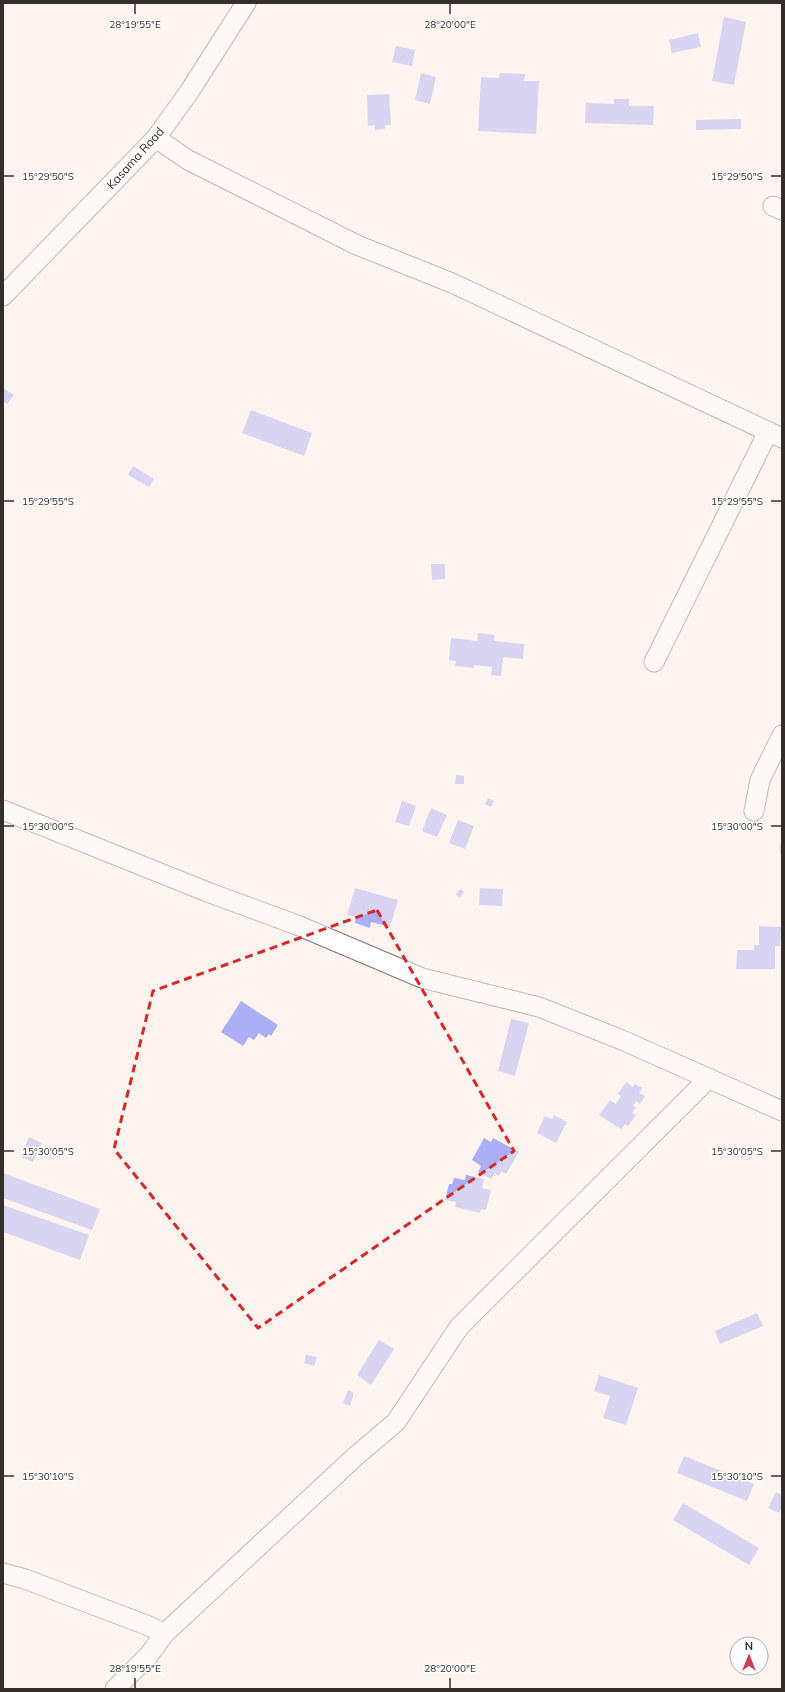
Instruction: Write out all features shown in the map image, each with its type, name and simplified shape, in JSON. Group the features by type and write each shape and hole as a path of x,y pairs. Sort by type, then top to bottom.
{"street":[{"name":"Kasama Road","path":"3,296 156,138 194,86 246,3"},
{"path":"156,138 188,160 357,245 452,283 734,414 775,435 654,662"},
{"path":"754,811 760,780 782,735"},
{"path":"3,810 210,893 297,924 422,978 539,1007 622,1040 782,1111"},
{"path":"115,1689 149,1655 164,1634 351,1461 396,1422 459,1327 709,1078"},
{"path":"3,1573 25,1579 142,1623 164,1634"}],"highlighted area":[{"path":"377,910 514,1151 258,1328 114,1149 153,991"}],"building":[{"path":"724,17 746,22 734,85 712,81"},
{"path":"698,33 701,47 672,53 669,40"},
{"path":"396,46 415,50 412,66 392,62"},
{"path":"421,73 436,77 430,104 415,100"},
{"path":"500,73 525,74 524,81 539,81 536,134 478,131 481,77 499,78"},
{"path":"389,94 391,125 385,125 385,129 375,130 375,125 368,126 367,95"},
{"path":"614,99 629,99 629,106 654,106 653,125 585,123 586,103 614,104"},
{"path":"741,119 741,129 696,130 696,120"},
{"path":"3,388 14,395 7,404 3,401"},
{"path":"251,410 312,433 304,456 242,433"},
{"path":"133,466 154,479 149,487 128,475"},
{"path":"431,564 445,564 445,579 432,580"},
{"path":"478,633 495,635 494,641 524,644 523,659 503,657 501,676 491,675 492,667 474,665 474,668 455,666 456,661 449,660 451,638 477,641"},
{"path":"456,775 464,776 464,784 455,784"},
{"path":"488,798 494,801 491,807 485,804"},
{"path":"402,801 416,806 409,826 395,822"},
{"path":"431,808 447,815 437,837 422,831"},
{"path":"458,820 474,826 465,849 449,843"},
{"path":"780,844 782,845 782,854 780,854"},
{"path":"355,888 398,900 390,927 371,922 370,928 355,923 356,917 347,915"},
{"path":"480,888 503,889 502,906 479,905"},
{"path":"460,889 464,892 460,898 456,895"},
{"path":"759,926 781,927 780,946 775,946 775,969 736,969 737,950 754,950 754,945 759,945"},
{"path":"241,1001 278,1025 271,1036 269,1034 266,1038 259,1033 254,1040 249,1037 243,1046 221,1032"},
{"path":"511,1019 529,1023 515,1076 498,1071"},
{"path":"626,1082 633,1087 635,1084 642,1088 639,1093 645,1096 640,1104 636,1101 633,1106 636,1107 632,1113 636,1115 628,1126 625,1124 621,1129 599,1115 610,1100 616,1104 621,1096 618,1094"},
{"path":"554,1115 567,1122 556,1143 537,1133 545,1116 552,1119"},
{"path":"29,1137 42,1143 33,1162 21,1157"},
{"path":"484,1138 491,1142 493,1138 519,1152 506,1174 501,1171 499,1176 495,1173 491,1179 478,1172 481,1166 472,1160"},
{"path":"3,1173 100,1209 92,1230 3,1198"},
{"path":"466,1175 484,1179 482,1188 491,1190 486,1210 481,1209 480,1213 455,1207 456,1202 445,1200 449,1184 452,1184 454,1178 465,1180"},
{"path":"3,1205 89,1235 80,1260 3,1232"},
{"path":"757,1313 763,1326 720,1344 715,1331"},
{"path":"379,1340 394,1349 371,1385 357,1375"},
{"path":"306,1355 317,1357 314,1366 304,1363"},
{"path":"599,1375 638,1388 626,1425 603,1418 610,1396 594,1391"},
{"path":"348,1390 354,1393 350,1406 343,1403"},
{"path":"684,1456 754,1484 747,1501 677,1473"},
{"path":"776,1492 782,1495 782,1507 779,1513 768,1508"},
{"path":"683,1503 759,1548 749,1565 673,1520"}]}
